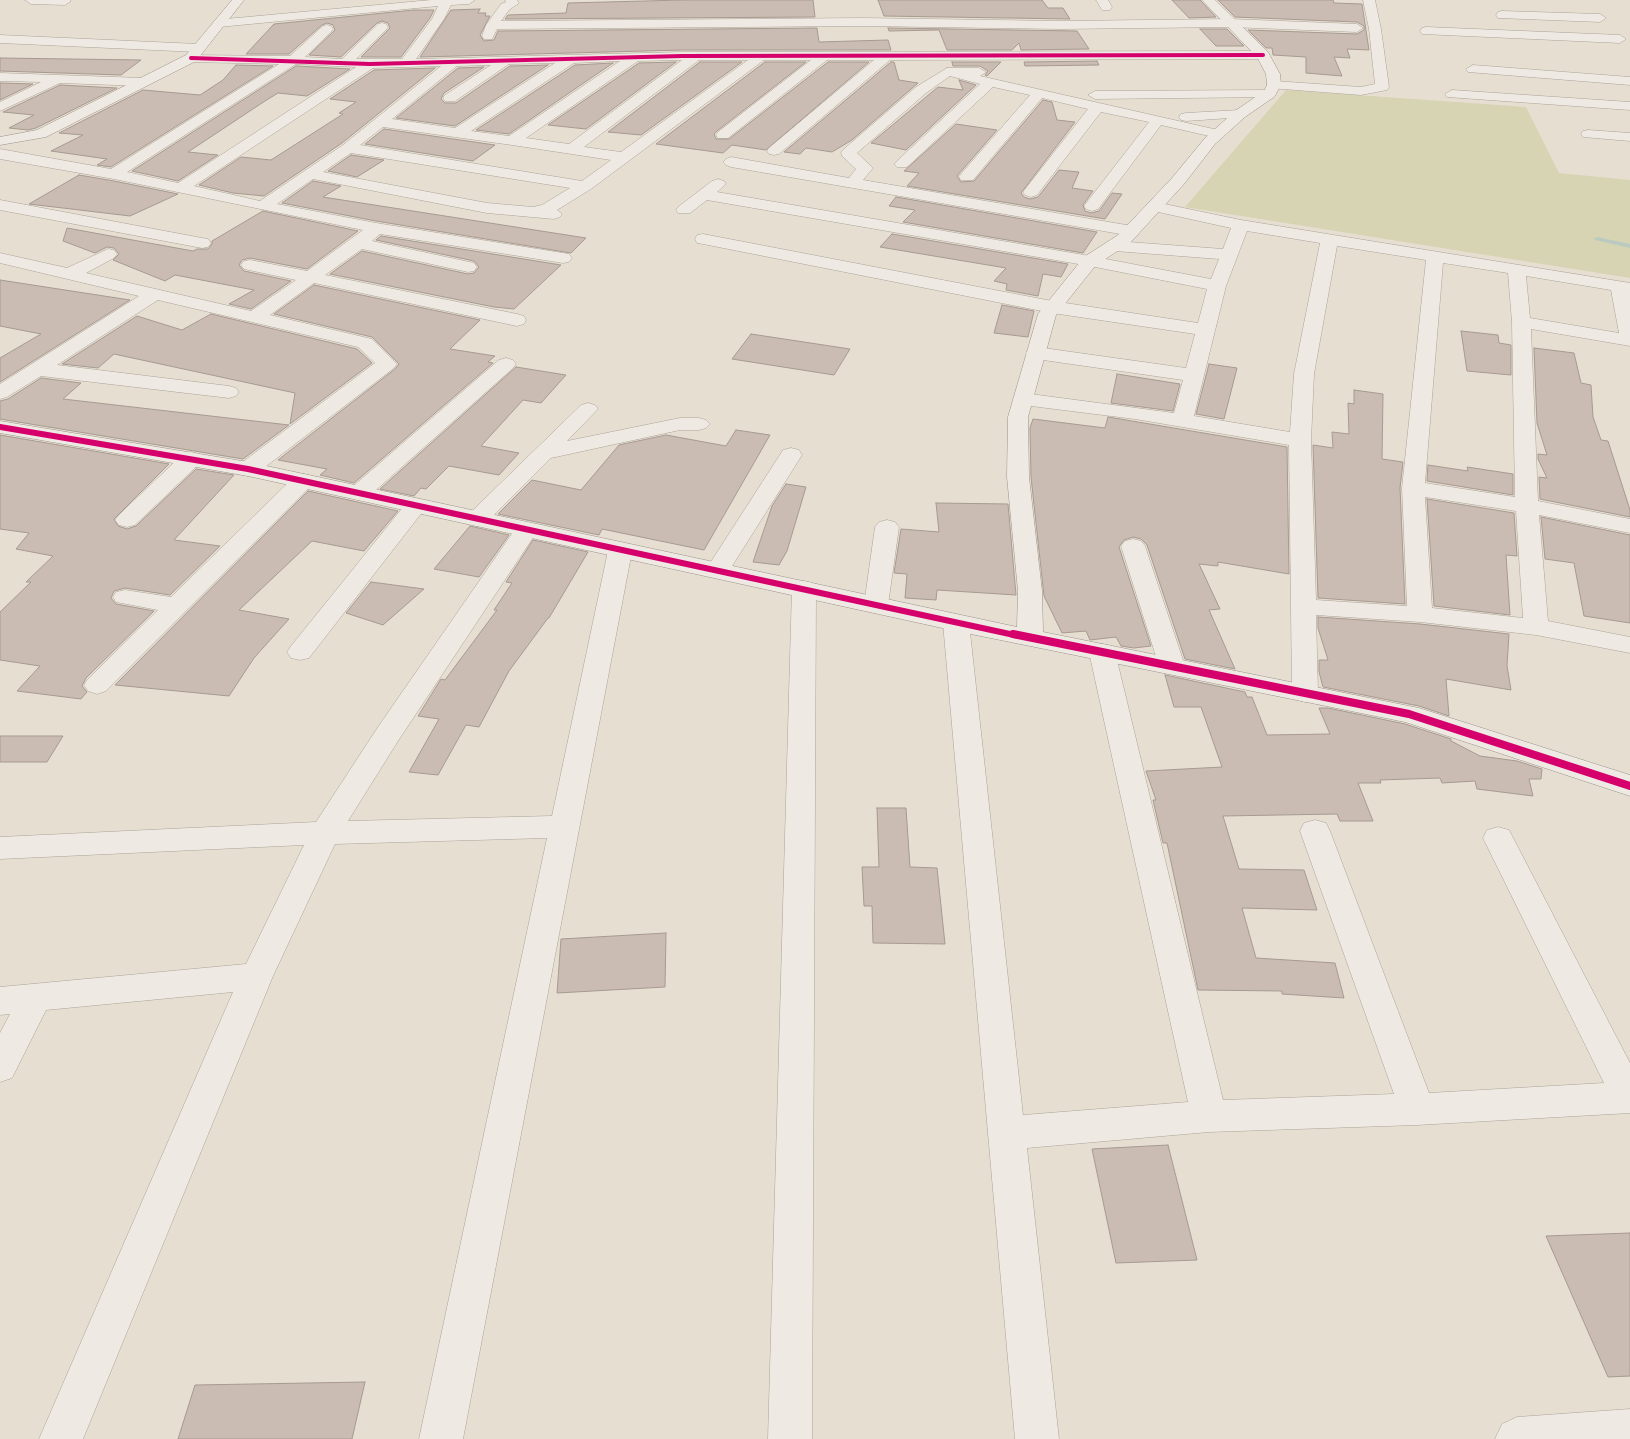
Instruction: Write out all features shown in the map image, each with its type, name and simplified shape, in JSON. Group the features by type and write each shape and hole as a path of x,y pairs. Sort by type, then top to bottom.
{"street":[{"path":"31,0 65,1"},
{"path":"238,0 195,53 143,82 0,154 114,174 376,228 563,258"},
{"path":"298,16 307,0"},
{"path":"219,24 408,3 446,3 469,0"},
{"path":"967,177 1044,95 1272,84 1361,91 1382,87 1369,0"},
{"path":"407,62 438,19 446,3"},
{"path":"1089,7 1104,3 1119,7"},
{"path":"480,60 491,41 492,25 508,4 525,7"},
{"path":"1207,5 1253,37 1264,56 1272,84"},
{"path":"1590,6 1630,51"},
{"path":"1491,15 1600,18"},
{"path":"492,25 862,18 1061,24 1229,22 1357,28"},
{"path":"862,18 875,50"},
{"path":"345,63 382,28"},
{"path":"114,174 294,60 327,29"},
{"path":"1426,31 1620,39"},
{"path":"1027,37 1185,36"},
{"path":"0,39 269,59 370,64 508,59 824,56 875,50 936,56 1264,56"},
{"path":"269,59 283,47"},
{"path":"774,151 875,50"},
{"path":"572,149 696,56"},
{"path":"537,211 548,208 585,186 761,56"},
{"path":"723,135 824,56"},
{"path":"936,56 947,72 1218,134"},
{"path":"458,133 572,58"},
{"path":"512,141 634,58"},
{"path":"450,98 508,59"},
{"path":"263,206 348,148 455,61"},
{"path":"181,188 370,64"},
{"path":"1474,69 1630,81"},
{"path":"853,182 866,168 850,156 850,152 920,90 947,72 1007,72"},
{"path":"1254,74 1272,84"},
{"path":"0,77 143,82"},
{"path":"0,108 58,79"},
{"path":"902,164 989,83"},
{"path":"1030,638 1030,591 1018,477 1018,417 1047,314 1090,261 1115,246 1132,231 1218,134 1272,84"},
{"path":"1452,94 1630,106"},
{"path":"1031,192 1097,107"},
{"path":"1153,119 1240,114"},
{"path":"1092,206 1153,119"},
{"path":"380,122 625,158"},
{"path":"0,141 41,134"},
{"path":"1588,134 1630,137"},
{"path":"348,148 585,186"},
{"path":"684,210 704,195 738,163 1132,231"},
{"path":"311,174 487,208 537,211 561,215"},
{"path":"704,195 1090,261 1217,286"},
{"path":"0,205 202,243"},
{"path":"1155,206 1241,225 1624,287 1630,339 1520,322"},
{"path":"1182,421 1204,330 1217,286 1241,225"},
{"path":"255,317 359,243 376,228"},
{"path":"703,239 1052,307 1204,330"},
{"path":"1305,693 1300,440 1304,374 1329,240"},
{"path":"359,243 468,267"},
{"path":"1115,246 1228,255"},
{"path":"70,274 108,254"},
{"path":"1420,614 1413,488 1434,255"},
{"path":"0,258 366,342 387,364 248,469"},
{"path":"250,265 518,320"},
{"path":"1516,269 1520,322 1527,506 1536,628"},
{"path":"0,392 155,294"},
{"path":"1036,353 1193,376"},
{"path":"359,493 506,364"},
{"path":"35,369 229,392"},
{"path":"1023,399 1182,421 1300,440"},
{"path":"477,520 588,408"},
{"path":"543,453 680,424 700,424"},
{"path":"0,427 248,469 620,551 804,588 956,623 1409,714 1630,786"},
{"path":"717,571 791,455"},
{"path":"127,520 191,459"},
{"path":"97,686 303,481"},
{"path":"1413,488 1527,506 1630,526"},
{"path":"300,652 416,506"},
{"path":"876,605 886,527"},
{"path":"61,1439 256,976 325,833 388,734 526,530"},
{"path":"1133,546 1172,666"},
{"path":"441,1439 620,551"},
{"path":"790,1439 804,588"},
{"path":"125,596 177,606"},
{"path":"1303,607 1420,614 1536,628 1630,645"},
{"path":"956,623 1037,1439"},
{"path":"1102,652 1209,1116"},
{"path":"0,848 325,833 564,827"},
{"path":"1315,831 1417,1109"},
{"path":"1007,1133 1209,1116 1417,1109 1629,1097 1498,838"},
{"path":"0,1001 256,976"},
{"path":"0,1067 35,998"},
{"path":"1516,1439 1630,1431"}],"shaded area":[{"path":"1286,90 1526,107 1559,173 1630,180 1630,278 1185,207"}],"building":[{"path":"682,0 813,0 815,17 505,19 508,15 566,13 568,3"},
{"path":"878,0 1042,0 1048,8 1063,8 1070,19 884,16"},
{"path":"1172,0 1200,0 1216,17 1189,18"},
{"path":"1218,0 1333,0 1334,3 1362,4 1369,50 1347,49 1350,58 1334,57 1342,76 1306,73 1306,57 1273,55 1272,48 1266,48 1248,30 1357,34 1364,30 1364,26 1357,22 1235,17"},
{"path":"480,9 478,13 486,13 485,16 490,16 480,35 484,41 494,40 498,31 817,28 819,42 888,40 891,50 682,50 420,57 451,10"},
{"path":"414,10 434,10 401,57 361,57 390,28 388,23 382,21 377,23 341,57 309,55 335,30 333,25 327,23 322,25 289,54 246,54 274,24"},
{"path":"888,28 1077,31 1089,49 1021,50 1019,43 1012,50 947,50 939,30 889,31"},
{"path":"1200,29 1227,29 1244,46 1216,46"},
{"path":"0,58 141,60 121,75 0,71"},
{"path":"1097,61 1099,65 1025,66 1024,62"},
{"path":"676,62 586,129 548,125 639,63"},
{"path":"700,62 742,62 641,135 608,132"},
{"path":"765,62 806,62 717,131 714,134 716,139 729,139 828,62 869,62 766,150 732,145 723,153 656,144"},
{"path":"891,62 894,62 899,80 918,83 852,140 832,152 806,148 800,154 784,152"},
{"path":"952,62 1001,62 987,76 985,75 988,71 980,66 953,66"},
{"path":"613,63 509,134 476,130 575,65"},
{"path":"236,65 273,66 111,167 97,165 107,159 51,151 83,135 59,133 143,90 200,95 223,80"},
{"path":"548,65 455,126 396,118 458,68 484,67 444,93 441,99 445,103 456,103 510,66"},
{"path":"296,66 350,69 307,96 278,93 265,101 188,152 218,155 178,181 132,171"},
{"path":"435,68 342,143 264,196 233,193 199,185 241,157 271,160 343,114 339,113 356,102 330,99 374,70"},
{"path":"959,80 976,85 906,150 871,143 938,87 963,90"},
{"path":"0,83 33,84 0,100"},
{"path":"60,85 117,88 36,128 28,130 9,128 34,115 3,112"},
{"path":"1043,100 1052,102 1057,120 1075,122 1021,193 1024,197 1030,199 1038,197 1059,170 1079,172 1072,188 1093,191 1083,205 1085,211 1091,213 1099,211 1112,193 1122,194 1105,219 907,186 919,173 904,171 956,124 997,130 957,176 961,182 974,181"},
{"path":"384,129 495,145 473,161 365,144"},
{"path":"351,155 384,160 357,177 328,171"},
{"path":"79,175 178,194 130,216 29,204"},
{"path":"313,181 341,186 323,197 586,238 571,253 376,221 282,203"},
{"path":"896,197 1097,232 1083,253 903,222 915,210 889,206"},
{"path":"263,211 358,231 307,269 250,258 242,260 239,265 244,271 291,281 251,309 229,304 254,290 175,275 165,281 113,260 119,254 114,248 107,247 95,253 63,241 67,228 193,251 208,249 212,241"},
{"path":"892,234 1068,264 1061,277 1043,274 1038,296 1006,290 1007,284 994,281 1006,268 880,247"},
{"path":"381,236 561,265 514,309 494,307 330,274 362,251 468,274 474,273 479,267 474,261 376,240"},
{"path":"0,280 130,300 0,382 0,358 41,334 0,326"},
{"path":"314,285 480,320 450,349 495,356 488,362 493,363 354,483 320,475 327,469 278,460 399,364 372,337 274,314"},
{"path":"1002,305 1034,311 1028,337 994,333"},
{"path":"211,314 357,349 372,363 290,424 295,393 114,354 98,368 62,364 137,316 182,330"},
{"path":"1461,331 1498,335 1499,343 1511,345 1511,375 1467,371"},
{"path":"751,334 850,349 834,375 732,359"},
{"path":"1534,348 1574,353 1581,383 1591,385 1593,417 1601,440 1608,441 1630,510 1630,517 1540,499 1539,477 1547,478 1538,459 1538,454 1547,455 1537,423"},
{"path":"1209,364 1237,368 1224,419 1196,414"},
{"path":"516,367 566,375 541,403 523,400 481,446 519,453 499,475 449,466 426,489 421,488 414,496 380,489"},
{"path":"1117,374 1180,384 1173,411 1111,403"},
{"path":"41,378 81,383 63,399 289,425 243,459 0,419 0,401 8,399"},
{"path":"1354,390 1383,394 1382,459 1403,462 1400,488 1405,604 1318,598 1313,445 1333,448 1332,432 1349,434 1348,403 1354,404"},
{"path":"1108,417 1287,447 1289,574 1218,562 1218,566 1199,564 1220,609 1209,610 1235,669 1185,659 1147,545 1141,539 1133,537 1124,540 1119,547 1151,646 1134,648 1121,646 1116,637 1090,640 1086,631 1062,633 1044,596 1031,477 1030,428 1033,419 1105,428"},
{"path":"736,430 770,435 704,550 602,529 599,535 498,514 532,480 581,490 619,445 666,435 726,446"},
{"path":"0,435 169,464 114,519 118,526 127,529 136,526 196,469 234,475 174,540 220,546 170,595 125,588 114,591 111,598 116,604 154,611 86,678 82,686 87,692 81,699 17,691 40,666 0,660 0,612 31,582 26,582 53,556 16,549 29,533 0,529"},
{"path":"1428,465 1468,471 1467,467 1513,474 1513,495 1427,481"},
{"path":"786,484 806,487 787,551 779,565 753,562 772,506"},
{"path":"308,491 398,511 364,551 312,541 239,610 289,619 254,658 229,696 115,685"},
{"path":"1427,499 1514,513 1517,556 1506,555 1510,615 1434,606"},
{"path":"936,503 1008,504 1016,595 937,590 936,600 905,598 907,574 894,573 901,529 939,532"},
{"path":"1541,517 1630,535 1630,623 1584,616 1574,563 1545,559"},
{"path":"470,526 509,535 479,577 434,569"},
{"path":"533,540 588,552 549,618 509,671 479,727 466,725 438,775 409,772 439,719 418,716 441,679 445,680 497,610 494,610 512,583 506,582"},
{"path":"371,582 424,589 383,625 346,613"},
{"path":"1318,617 1420,624 1509,634 1507,666 1511,690 1446,679 1449,716 1419,706 1323,687 1319,672 1319,660 1328,660 1318,628"},
{"path":"1165,675 1245,692 1247,697 1252,697 1267,735 1330,734 1319,708 1328,708 1405,724 1451,739 1451,741 1480,756 1517,761 1542,769 1541,779 1529,779 1533,796 1477,789 1475,781 1442,783 1440,778 1380,780 1381,783 1358,783 1373,821 1340,821 1337,814 1223,816 1239,869 1304,870 1317,910 1242,908 1256,958 1335,963 1344,998 1282,994 1282,991 1198,990 1167,843 1163,843 1153,800 1156,800 1146,771 1222,767 1201,707 1174,707"},
{"path":"0,736 63,736 47,762 0,762"},
{"path":"877,808 906,808 910,867 937,868 945,944 873,943 872,906 864,906 862,867 879,867"},
{"path":"666,933 665,987 557,993 561,939"},
{"path":"1168,1145 1197,1260 1116,1263 1092,1149"},
{"path":"1630,1233 1630,1376 1608,1377 1546,1236"},
{"path":"365,1382 352,1439 178,1439 195,1385"}],"waterway":[{"path":"1597,239 1630,246"}],"cycle path":[{"path":"191,58 370,64 682,56 1263,55"},
{"path":"0,427 248,469 956,623 1409,714 1630,786"}]}
